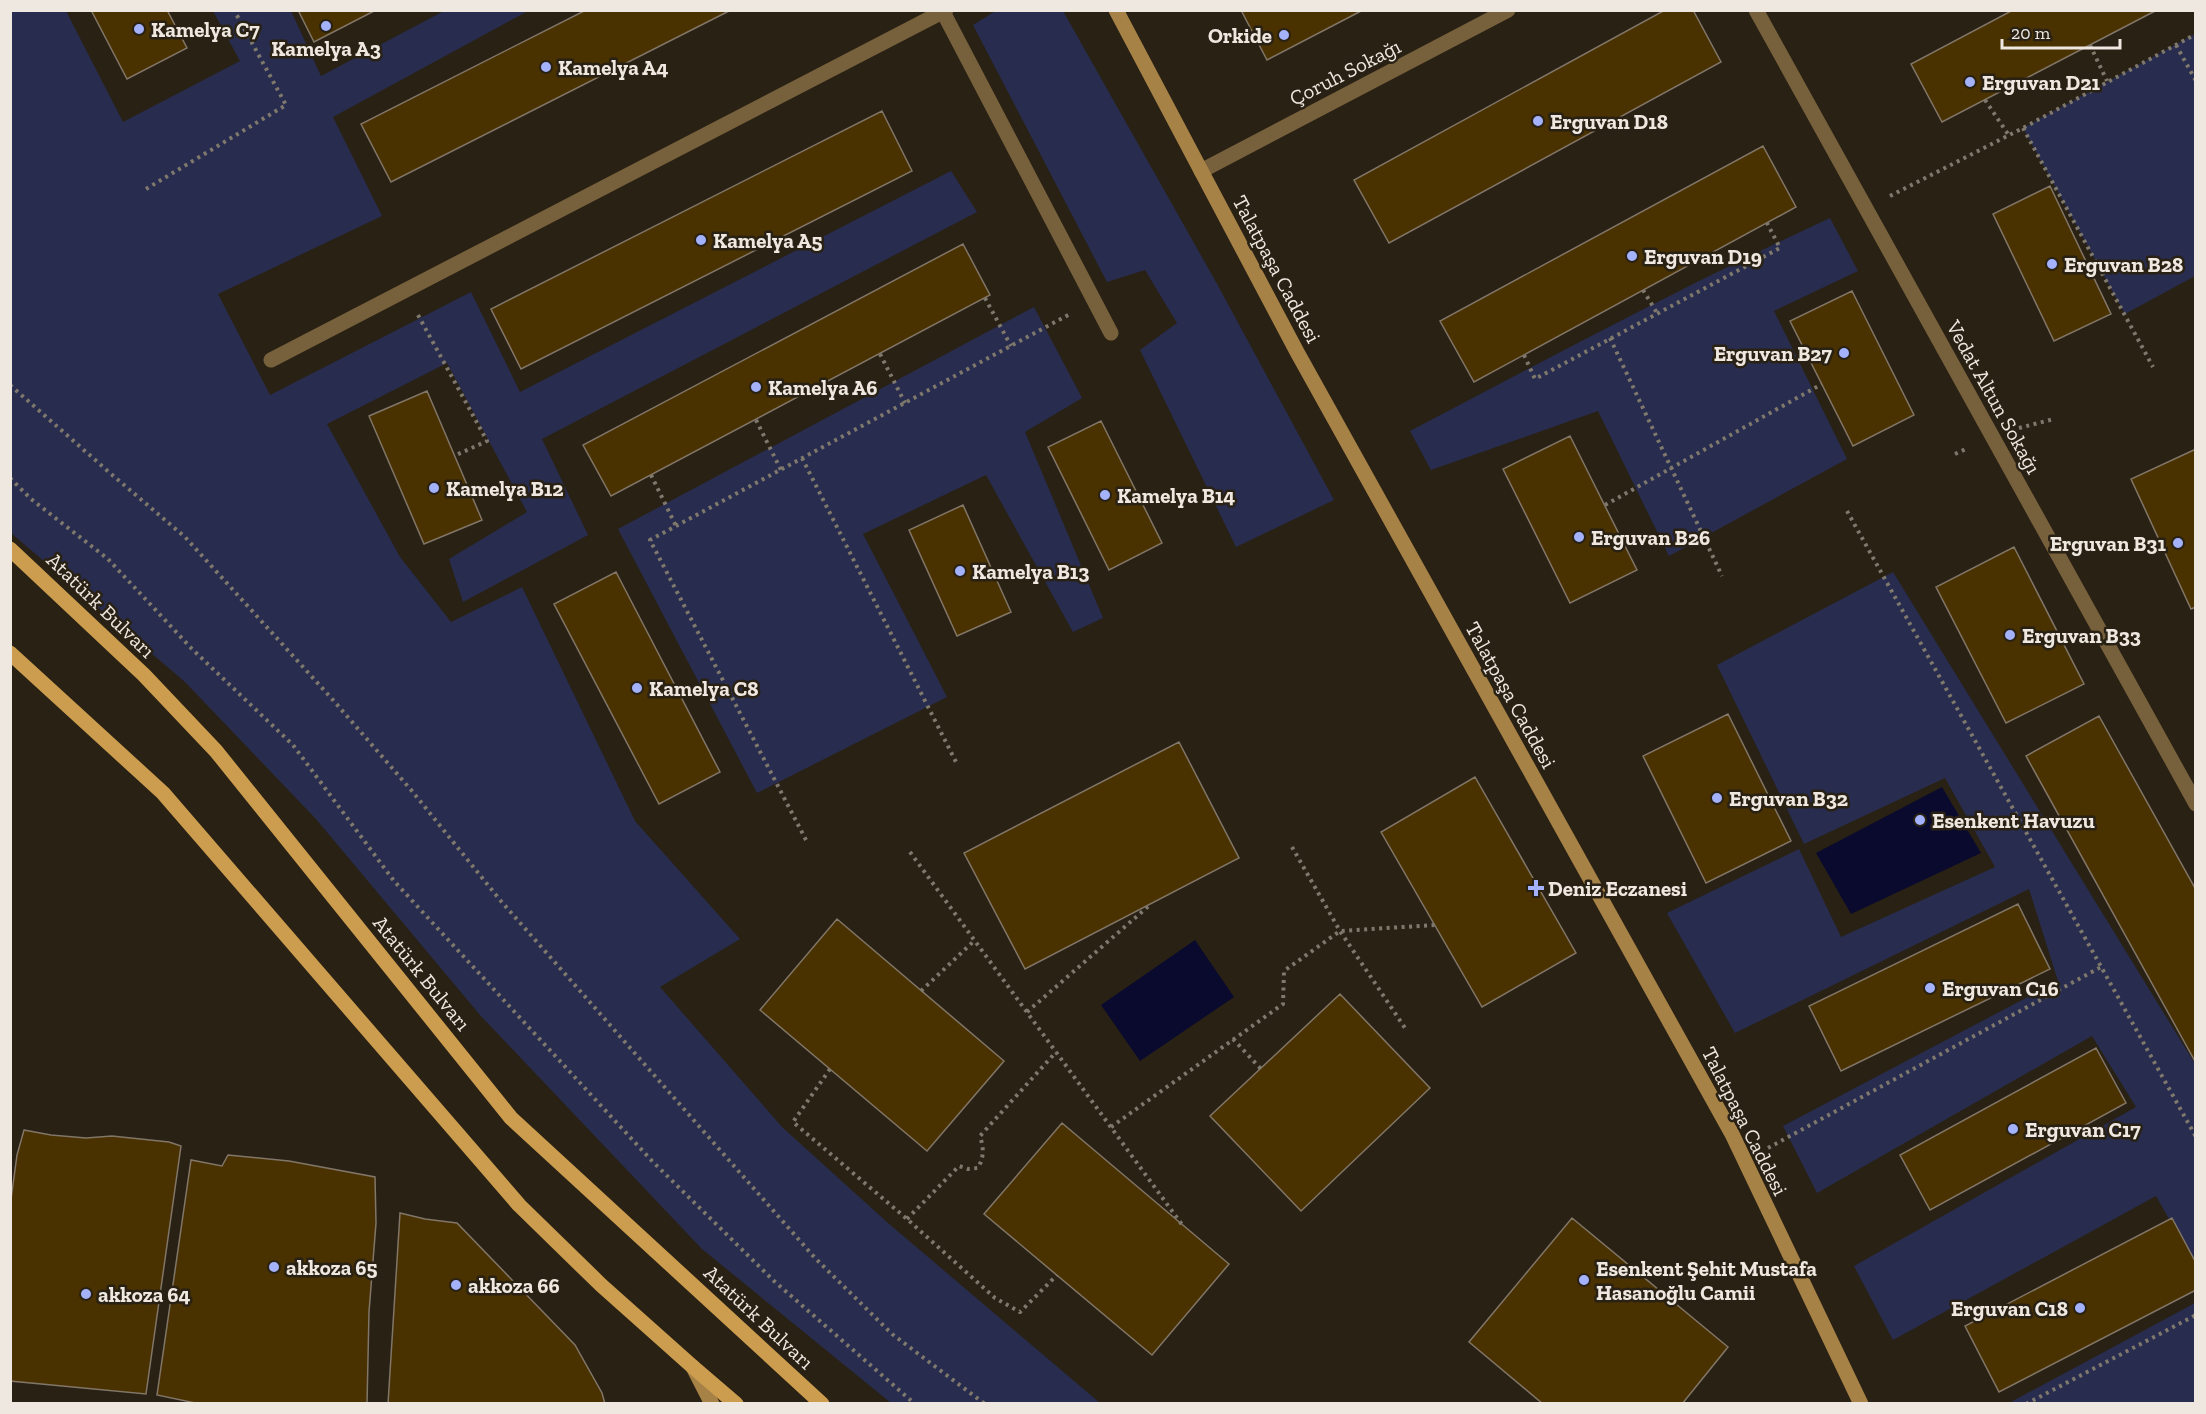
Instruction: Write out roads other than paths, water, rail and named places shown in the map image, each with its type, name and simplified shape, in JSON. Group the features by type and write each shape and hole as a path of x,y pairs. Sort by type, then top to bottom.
{"main road":[{"name":"Atatürk Bulvarı","path":"10,549 144,675 216,751 511,1118 822,1404"},
{"path":"10,653 163,793 519,1205 601,1285 736,1404"}],"street":[{"name":"Talatpaşa Caddesi","path":"1116,10 1297,352 1732,1134 1861,1404"},
{"name":"Çoruh Sokağı","path":"1201,171 1508,10"},
{"name":"Vedat Altun Sokağı","path":"1756,10 2196,804"},
{"path":"271,360 943,11 1111,333"},
{"path":"693,1367 712,1404"}],"place":[{"name":"Kamelya A3","path":"326,26"},
{"name":"Kamelya C7","path":"139,29"},
{"name":"Orkide","path":"1284,35"},
{"name":"Kamelya A4","path":"546,67"},
{"name":"Erguvan D21","path":"1970,82"},
{"name":"Erguvan D18","path":"1538,121"},
{"name":"Kamelya A5","path":"701,240"},
{"name":"Erguvan D19","path":"1632,256"},
{"name":"Erguvan B28","path":"2052,264"},
{"name":"Erguvan B27","path":"1844,353"},
{"name":"Kamelya A6","path":"756,387"},
{"name":"Kamelya B12","path":"434,488"},
{"name":"Kamelya B14","path":"1105,495"},
{"name":"Erguvan B26","path":"1579,537"},
{"name":"Erguvan B31","path":"2178,543"},
{"name":"Kamelya B13","path":"960,571"},
{"name":"Erguvan B33","path":"2010,635"},
{"name":"Kamelya C8","path":"637,688"},
{"name":"Erguvan B32","path":"1717,798"},
{"name":"Esenkent Havuzu","path":"1920,820"},
{"name":"Deniz Eczanesi","path":"1536,888"},
{"name":"Erguvan C16","path":"1930,988"},
{"name":"Erguvan C17","path":"2013,1129"},
{"name":"akkoza 65","path":"274,1267"},
{"name":"Esenkent Şehit Mustafa Hasanoğlu Camii","path":"1584,1280"},
{"name":"akkoza 66","path":"456,1285"},
{"name":"akkoza 64","path":"86,1294"},
{"name":"Erguvan C18","path":"2080,1308"}]}
